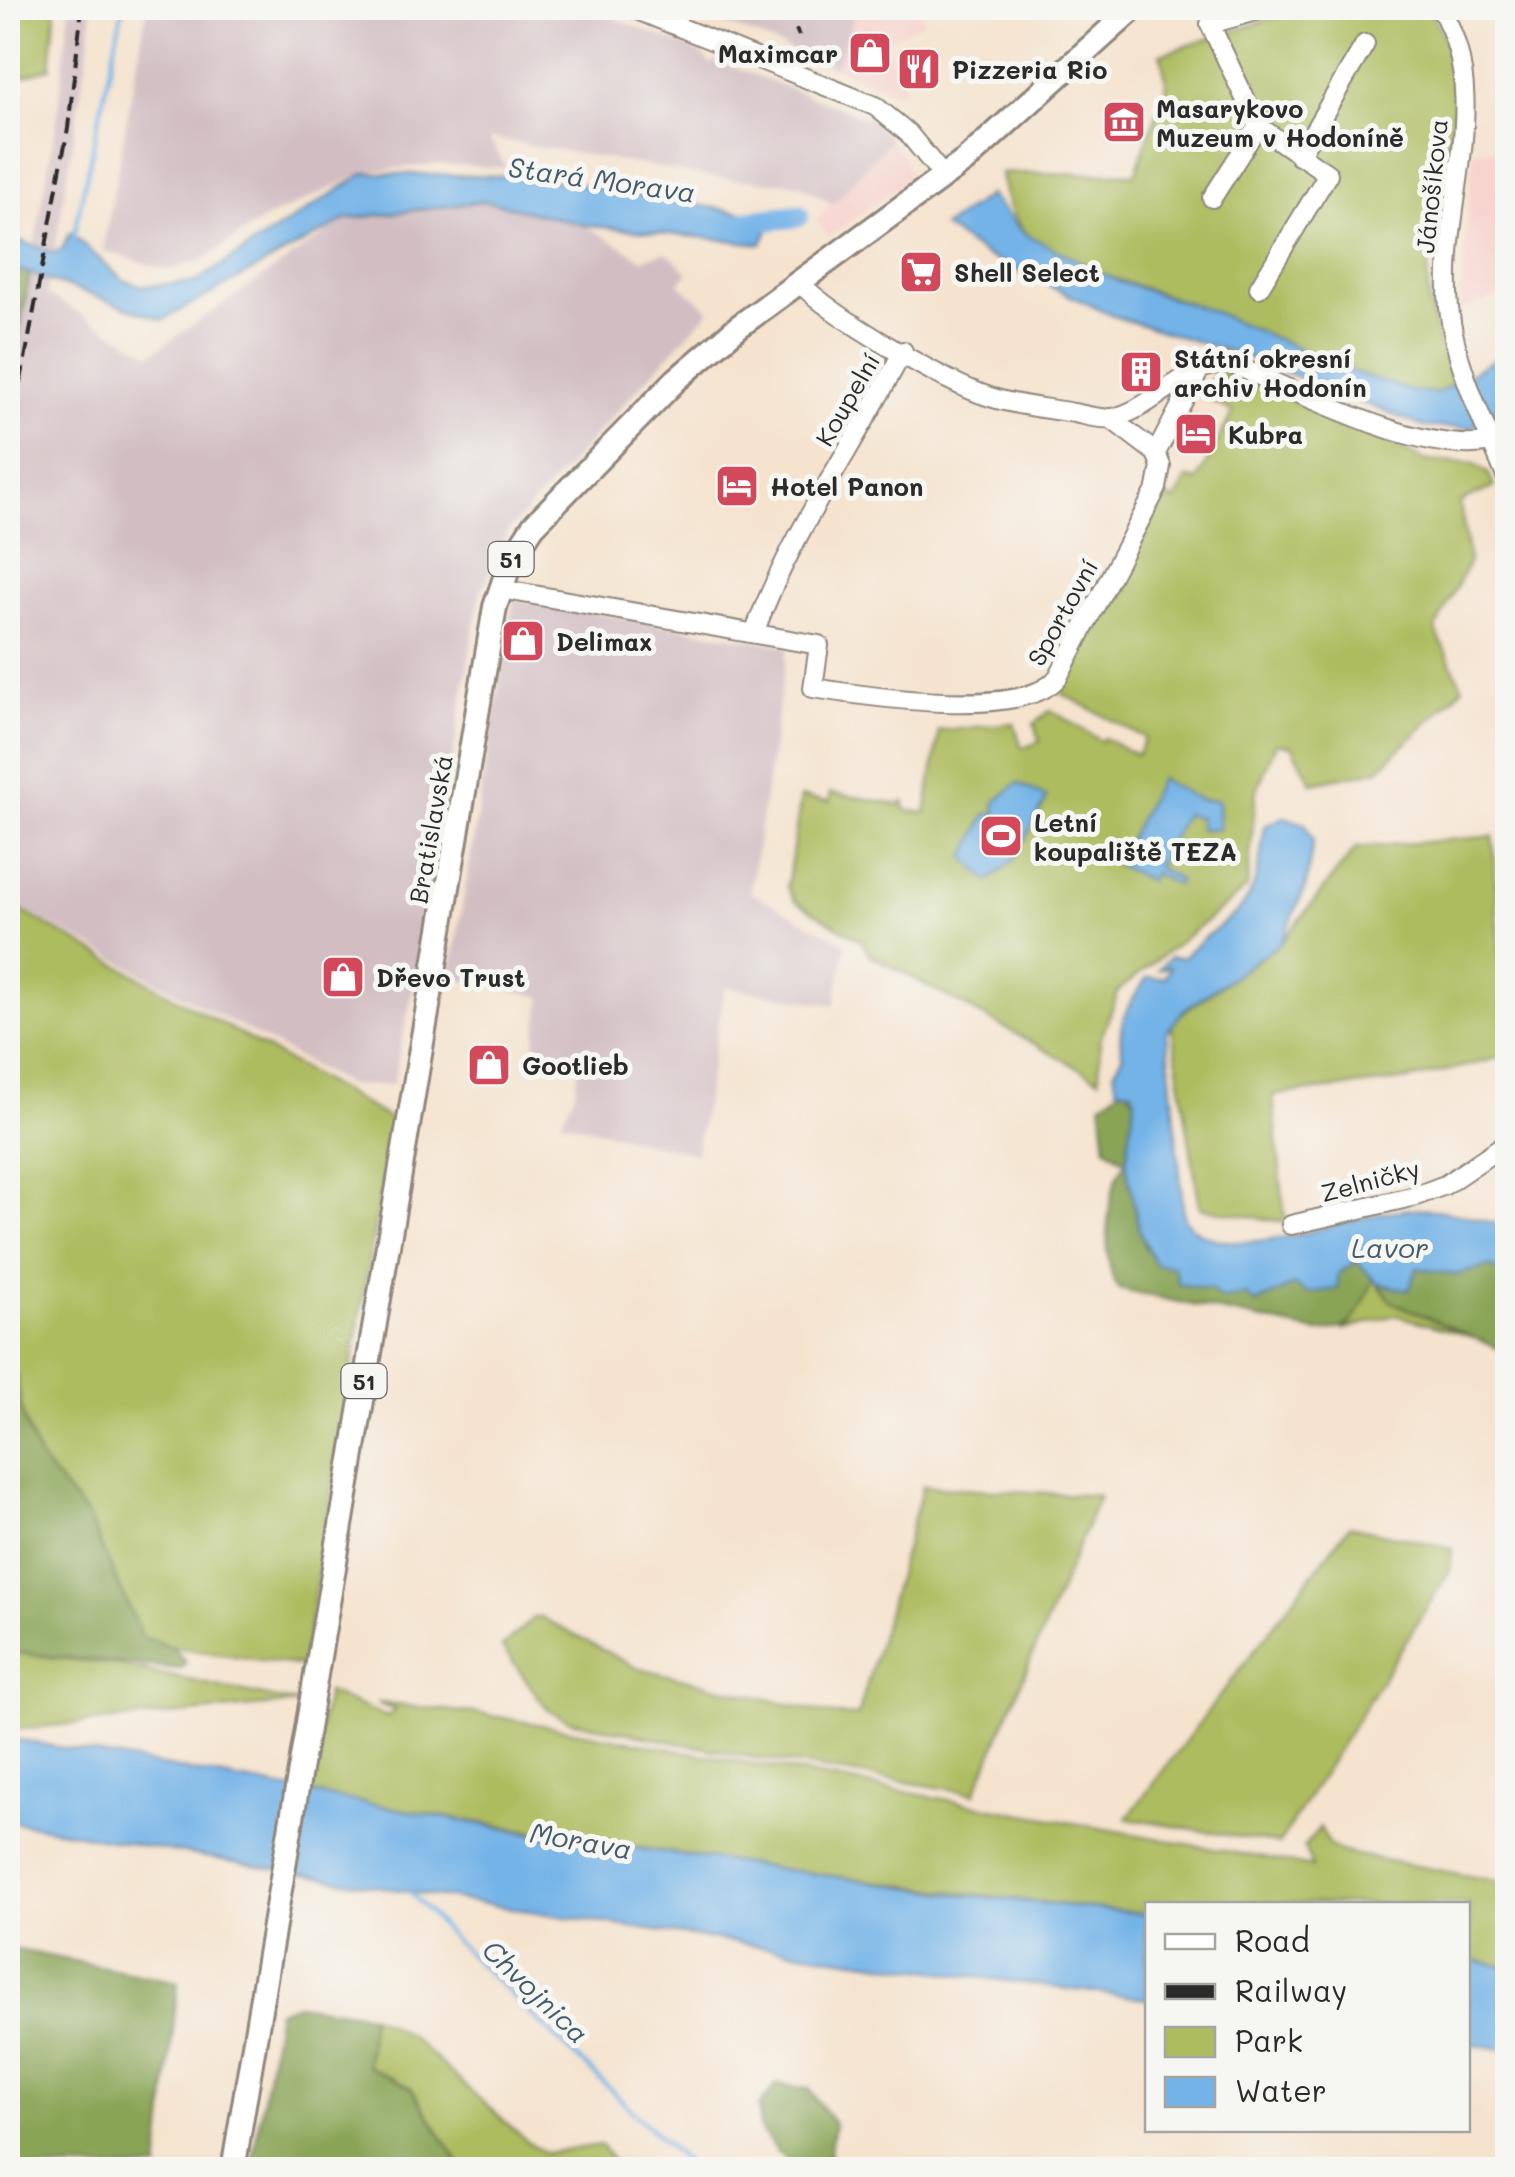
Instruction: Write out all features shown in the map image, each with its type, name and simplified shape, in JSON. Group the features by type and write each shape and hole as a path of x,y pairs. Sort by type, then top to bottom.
{"main road":[{"name":"51","path":"944,177 1134,8"},
{"name":"Bratislavská","path":"233,2170 500,590 511,560 534,526 676,380 799,282 944,177"}],"street":[{"path":"632,8 875,106 900,125 944,177"},
{"path":"1259,288 1328,174 1258,126 1210,24 1267,8"},
{"name":"Jánošíkova","path":"1440,8 1458,46 1465,83 1447,277 1453,329 1508,481"},
{"path":"1299,156 1365,44"},
{"path":"1212,198 1258,126"},
{"name":"Koupelní","path":"799,282 833,310 990,397 1110,418"},
{"name":"Koupelní","path":"754,633 798,528 862,431 903,351"},
{"path":"1110,418 1145,404 1200,368 1229,362 1417,438 1461,446 1492,442"},
{"path":"1110,418 1156,453 1200,368"},
{"name":"Sportovní","path":"754,633 819,645 813,688 930,705 1043,692 1058,676 1157,488 1161,466 1156,453"},
{"path":"500,590 754,633"},
{"name":"Zelničky","path":"1291,1225 1416,1196 1445,1185 1508,1142"}],"shaded area":[{"path":"70,8 92,8 47,295 151,354 347,219 486,201 585,225 642,259 666,252 688,273 679,284 710,310 508,531 480,593 418,964 393,1084 350,1086 8,901 8,393 56,126"},
{"path":"147,8 589,8 699,52 711,64 716,60 872,120 890,140 833,204 799,184 717,178 489,138 506,168 438,164 366,172 263,220 200,261 166,270 103,250"},
{"path":"687,8 857,8 835,68"},
{"path":"857,8 917,8 924,21 882,43 906,87 899,94 835,68"},
{"path":"890,141 904,157 909,178 829,237 815,220"},
{"path":"1507,147 1507,294 1460,311 1473,151"},
{"name":"Delimax","path":"514,599 788,646 750,892 846,944 835,1005 725,987 696,1154 561,1121 574,1095 580,1060 533,1054 542,997 450,978"}],"green space":[{"path":"8,8 56,8 50,68 8,81"},
{"path":"1305,8 1427,8 1443,37 1451,68 1453,102 1428,287 1435,330 1454,385 1440,392 1425,394 1374,382 1211,311 1093,271 1028,235 1010,207 1001,173 1135,174 1167,86 1161,54"},
{"path":"8,266 30,274 8,393"},
{"path":"1224,373 1367,430 1424,460 1473,463 1489,474 1494,487 1460,502 1469,562 1435,629 1463,688 1378,770 1312,783 1292,746 1276,743 1256,792 1247,888 1119,990 1100,1040 1099,1079 869,954 862,941 795,901 787,887 801,797 829,802 831,793 903,805 904,800 905,810 926,813 939,731 1014,723 1022,748 1040,742 1034,724 1051,710 1101,741 1104,738 1137,755 1145,738 1061,693 1165,496 1175,501 1187,478 1197,481 1233,412 1202,395 1210,381"},
{"path":"1493,836 1506,1056 1409,1080 1273,1095 1285,1222 1200,1208 1171,1021 1282,942 1356,848"},
{"path":"8,903 392,1120 303,1666 173,1647 142,1638 88,1517 39,1458 23,1417 16,1375 8,1370"},
{"path":"1125,1087 1135,1099 1126,1162 1106,1147 1101,1103"},
{"path":"1126,1162 1145,1250 1175,1267 1178,1284 1247,1295 1256,1303 1294,1285 1338,1274 1358,1261 1374,1280 1355,1318 1341,1328 1317,1332 1119,1289 1109,1263 1108,1225 1114,1187"},
{"path":"1489,1266 1507,1274 1507,1352 1392,1302 1378,1284 1409,1290 1416,1267 1455,1275"},
{"path":"1374,1280 1392,1302 1469,1336 1395,1315 1342,1330 1351,1323"},
{"path":"8,1370 16,1374 23,1417 39,1458 88,1517 142,1637 172,1647 186,1662 181,1669 8,1652"},
{"path":"923,1486 1099,1496 975,1793 749,1757 570,1721 548,1710 502,1647 533,1618 542,1618 635,1667 833,1715 858,1716"},
{"path":"1349,1526 1452,1548 1450,1570 1279,1844 1127,1818"},
{"path":"8,1652 123,1666 296,1703 8,1730"},
{"path":"327,1692 387,1717 395,1710 377,1703 482,1714 1312,1867 1304,1847 1320,1827 1328,1844 1341,1852 1507,1883 1507,1967 1470,1959 1470,1902 1145,1902 1145,1914 727,1861 308,1793"},
{"path":"8,1948 178,1982 158,2169 8,2169"},
{"path":"297,2004 371,2015 367,2066 411,2088 463,2169 251,2169 278,2011"},
{"path":"371,2015 410,2036 527,2142 546,2153 600,2145 620,2169 463,2169 411,2088 367,2066"},
{"path":"776,2084 809,2089 834,2124 827,2169 798,2169 776,2151 760,2127 759,2107"}],"water":[{"path":"365,173 536,177 773,218 762,244 585,225 486,201 347,219 163,320 8,266 8,237 54,253 62,249 70,233 123,280 143,286 196,282"},
{"path":"989,195 1024,233 1120,282 1207,309 1356,373 1414,392 1437,393 1507,352 1507,404 1470,428 1424,427 1247,357 1113,316 985,255 943,227"},
{"path":"1160,779 1200,800 1218,800 1219,829 1200,829 1200,818 1185,814 1157,866 1179,880 1176,885 1154,873 1149,881 1116,864"},
{"name":"Letní koupaliště TEZA","path":"1018,783 1047,798 1014,860 989,881 965,858 986,814 996,814 995,802"},
{"name":"Lavor","path":"1284,817 1305,824 1313,840 1306,885 1282,942 1183,1011 1167,1032 1184,1219 1204,1235 1230,1241 1261,1241 1390,1212 1451,1212 1507,1227 1507,1274 1489,1266 1455,1275 1417,1268 1409,1290 1378,1284 1357,1261 1338,1274 1338,1289 1307,1293 1294,1285 1256,1303 1246,1295 1222,1299 1210,1289 1178,1284 1174,1267 1155,1264 1139,1230 1126,1162 1135,1099 1132,1090 1117,1088 1114,1071 1123,1056 1122,1024 1147,978 1165,978 1170,967 1159,969 1170,957 1183,958 1245,903 1258,871 1265,826"},
{"path":"8,1738 529,1833 956,1894 1145,1914 1145,1999 576,1919 8,1821"},
{"path":"1470,1959 1507,1967 1507,2050 1470,2043"}],"waterway":[{"path":"73,238 123,8"},
{"name":"Stará Morava","path":"747,222 798,216"},
{"name":"Chvojnica","path":"411,1893 455,1941 694,2170"}],"railway":[{"path":"8,450 68,128 82,8"},
{"path":"787,8 799,36"}],"place":[{"name":"Maximcar","path":"870,53"},
{"name":"Pizzeria Rio","path":"919,69"},
{"name":"Masarykovo Muzeum v Hodoníně","path":"1124,122"},
{"name":"Shell Select","path":"921,272"},
{"name":"Státní okresní archiv Hodonín","path":"1141,372"},
{"name":"Kubra","path":"1196,434"},
{"name":"Hotel Panon","path":"737,486"},
{"name":"Delimax","path":"523,641"},
{"name":"Letní koupaliště TEZA","path":"1001,836"},
{"name":"Dřevo Trust","path":"343,977"},
{"name":"Gootlieb","path":"489,1065"}],"water label":[{"name":"Morava","path":"581,1840"}]}
